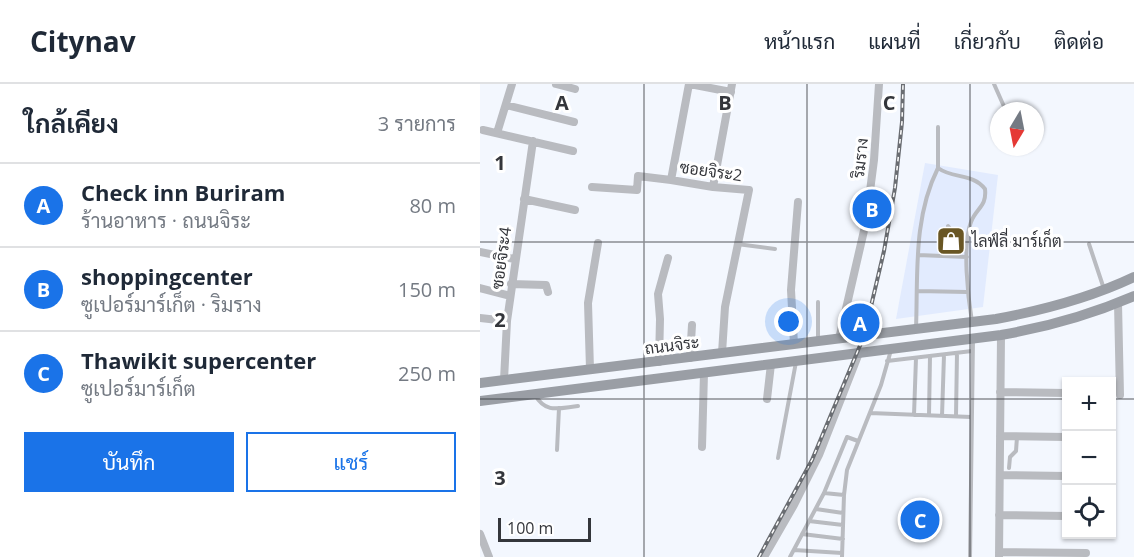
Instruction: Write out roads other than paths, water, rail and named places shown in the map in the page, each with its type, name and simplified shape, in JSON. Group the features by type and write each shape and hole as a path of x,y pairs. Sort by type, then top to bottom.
{"main road":[{"name":"ถนนจิระ","path":"480,383 972,322 1037,311 1134,278"},
{"name":"ถนนจิระ","path":"480,401 1001,335 1077,319 1134,296"},
{"path":"862,352 867,336"}],"street":[{"path":"497,133 512,84"},
{"path":"556,84 575,89"},
{"path":"690,84 732,88 713,187"},
{"name":"ซอยจิระ2","path":"690,84 671,180 749,190 725,307 722,353"},
{"name":"ริมราง","path":"839,339 866,222 874,160 879,84"},
{"path":"506,105 574,122"},
{"path":"483,130 573,151"},
{"name":"ซอยจิระ4","path":"504,380 507,321 514,259 533,141"},
{"path":"592,187 637,190 638,176 671,180"},
{"path":"524,199 575,210"},
{"path":"794,344 791,290 798,202"},
{"path":"590,369 588,303 598,243"},
{"path":"480,252 514,259"},
{"path":"659,362 658,294 668,258"},
{"path":"511,284 546,285 548,292"},
{"path":"480,288 510,296"},
{"path":"1118,303 1120,395"},
{"path":"480,318 507,321"},
{"path":"690,358 692,325"},
{"path":"1001,335 999,554 1086,553"},
{"path":"764,557 794,505 819,454 862,352"},
{"path":"766,399 771,364"},
{"path":"702,447 704,373"},
{"path":"1000,392 1062,393"},
{"path":"1000,436 1062,437"},
{"path":"1000,475 1062,476"},
{"path":"999,515 1062,516"},
{"path":"480,534 489,557"}],"lane":[{"path":"994,84 1002,102"},
{"path":"916,330 918,255 923,205 929,185 938,168 938,127"},
{"path":"938,168 945,173 968,177 980,182 986,189 984,204 971,222 967,257 967,292 972,322"},
{"path":"948,226 955,235 958,256"},
{"path":"737,244 775,249"},
{"path":"1089,244 1104,290"},
{"path":"918,255 967,257"},
{"path":"918,291 967,292"},
{"path":"818,303 818,342"},
{"path":"970,557 973,338"},
{"path":"794,550 842,555 847,470 881,384 891,350"},
{"path":"887,361 972,351"},
{"path":"956,416 957,353"},
{"path":"942,416 944,355"},
{"path":"929,416 930,356"},
{"path":"914,415 916,358"},
{"path":"778,458 796,361"},
{"path":"535,394 540,404 552,409 578,406"},
{"path":"557,450 559,408"},
{"path":"870,413 971,417"},
{"path":"1009,468 1010,457 1016,450 1017,436"},
{"path":"790,557 824,493 848,437 858,441"},
{"path":"824,493 844,495"},
{"path":"816,508 843,513"},
{"path":"809,521 843,525"},
{"path":"802,534 843,539"}],"railway":[{"path":"759,557 812,460 864,336 884,251 895,188 902,122 903,84"}],"place":[{"name":"shoppingcenter","path":"872,209"},
{"name":"ไลฟ์ลี่ มาร์เก็ต","path":"951,241"},
{"name":"Check inn Buriram","path":"860,323"},
{"name":"Thawikit supercenter","path":"920,520"}]}
